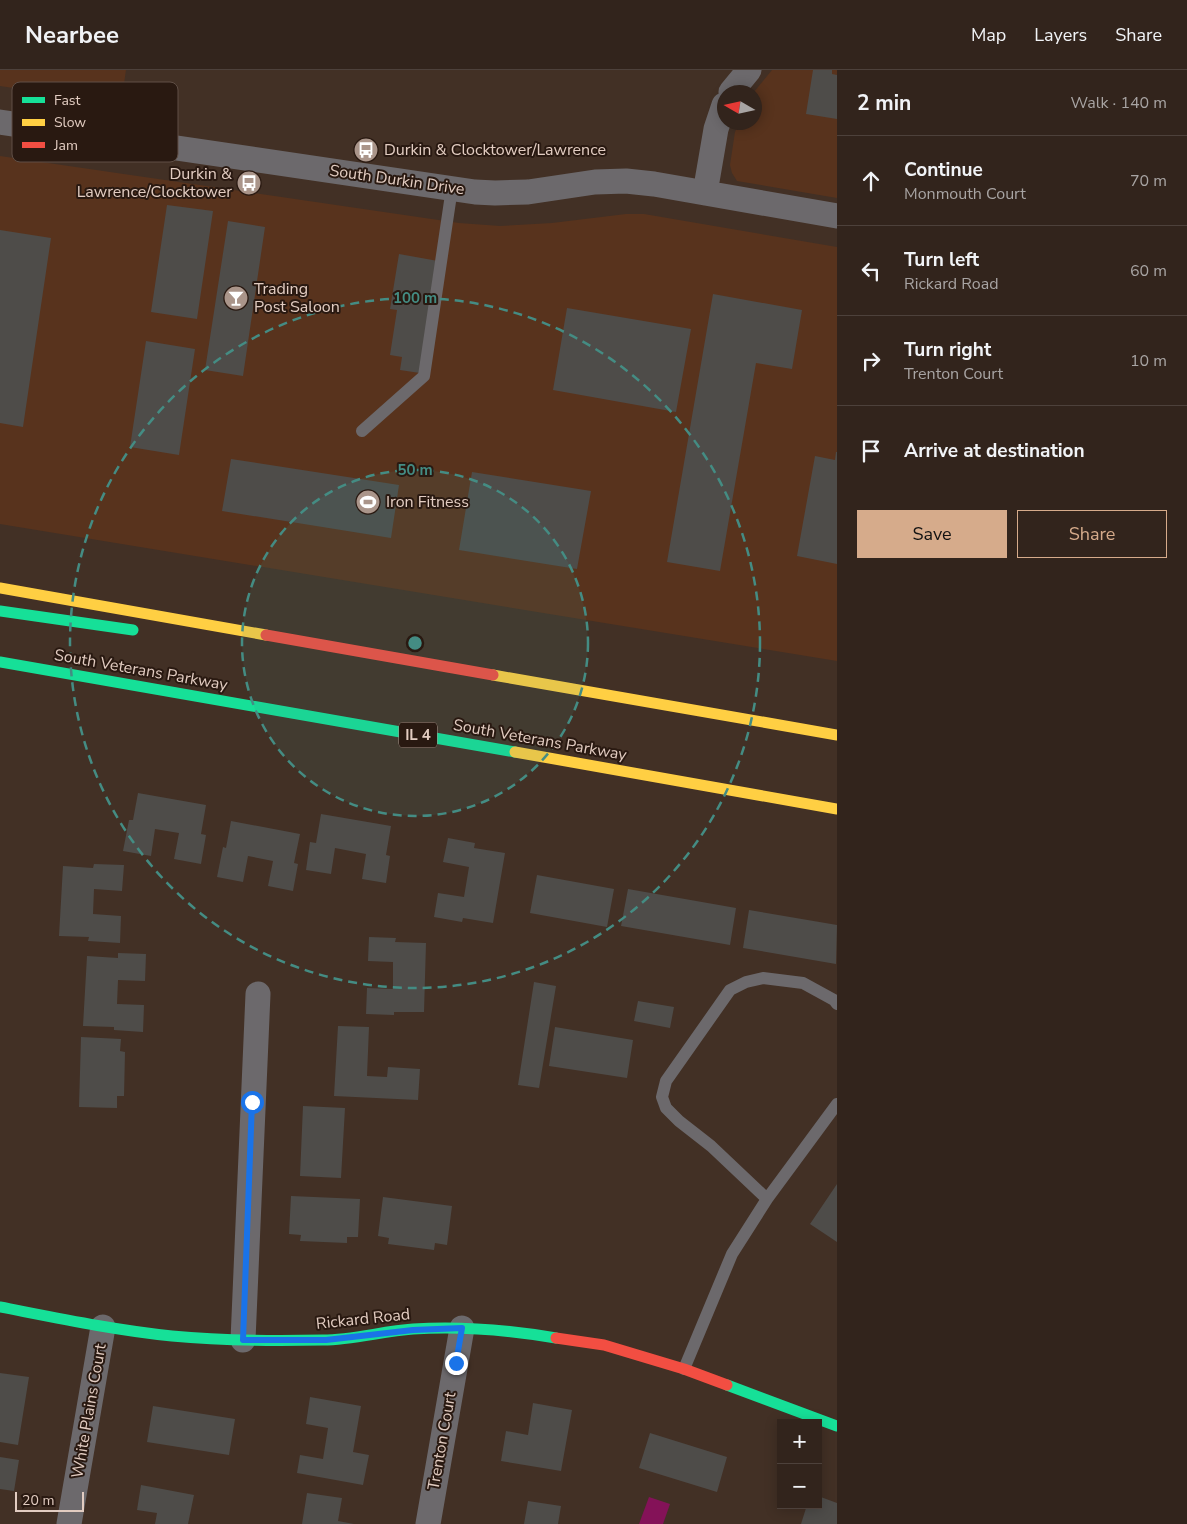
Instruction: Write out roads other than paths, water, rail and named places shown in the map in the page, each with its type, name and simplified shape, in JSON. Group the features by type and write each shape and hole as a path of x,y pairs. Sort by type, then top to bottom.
{"main road":[{"path":"0,577 21,592"},
{"path":"0,588 837,735"},
{"path":"0,611 142,631"},
{"path":"180,632 236,629"},
{"name":"South Veterans Parkway","path":"0,662 837,809"},
{"name":"Rickard Road","path":"0,1307 103,1327 173,1336 243,1340 326,1340 413,1330 462,1328 521,1332 604,1345 684,1369 837,1426"}],"street":[{"path":"736,85 748,70"},
{"path":"705,193 717,126"},
{"name":"South Durkin Drive","path":"178,148 495,193 528,192 595,182 626,181 654,184 837,216"},
{"path":"243,1340 258,994"},
{"name":"White Plains Court","path":"69,1524 103,1327"},
{"name":"Trenton Court","path":"428,1524 462,1328"}],"lane":[{"path":"362,431 424,376 452,188"},
{"path":"767,1199 711,1146 679,1121 666,1108 662,1097 666,1081 730,990 746,982 763,978 803,983 834,1000 837,1004"},
{"path":"684,1369 732,1254 767,1199 837,1104"}],"place":[{"name":"Durkin & Clocktower/Lawrence","path":"366,150"},
{"name":"Durkin & Lawrence/Clocktower","path":"249,183"},
{"name":"Trading Post Saloon","path":"236,298"},
{"name":"Iron Fitness","path":"368,502"}]}
